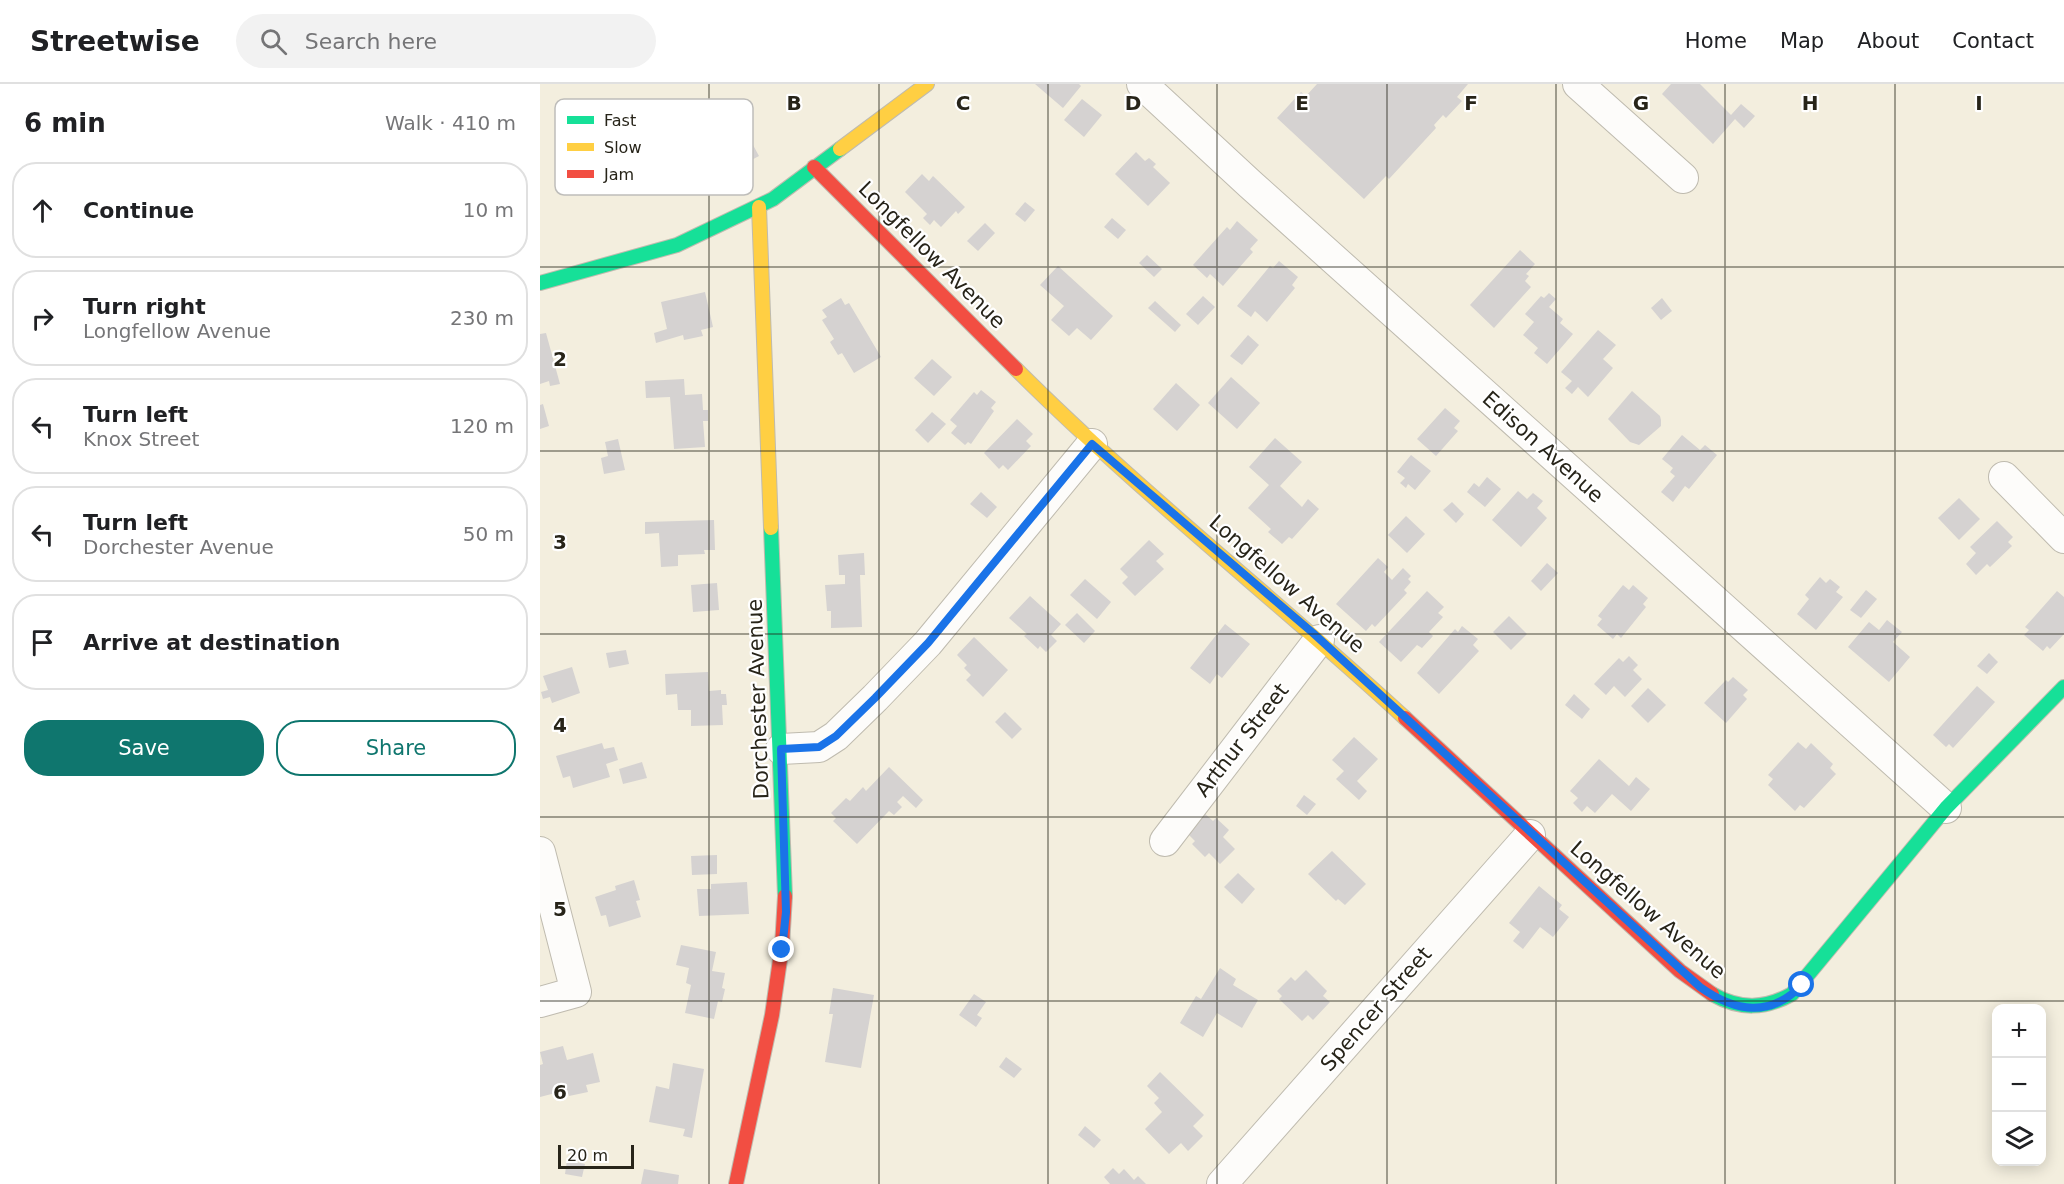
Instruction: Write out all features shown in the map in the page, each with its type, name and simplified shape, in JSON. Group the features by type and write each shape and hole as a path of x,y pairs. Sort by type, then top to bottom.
{"street":[{"path":"540,283 677,245 759,207 773,199 814,166 927,84"},
{"name":"Edison Avenue","path":"1142,84 1250,184 1946,808"},
{"path":"1578,84 1683,178"},
{"name":"Longfellow Avenue","path":"814,166 1092,444 1319,640 1530,835 1700,987 1726,1002 1750,1008 1779,1003 1798,989 1946,808"},
{"name":"Dorchester Avenue","path":"736,1184 760,1082 786,912 759,207"},
{"path":"781,749 819,747 836,736 875,698 928,643 1092,444"},
{"path":"2004,477 2064,538"},
{"name":"Arthur Street","path":"1165,841 1319,640"},
{"path":"1946,808 2064,687"},
{"name":"Spencer Street","path":"1222,1184 1530,835"},
{"path":"540,852 576,992 540,1002"}],"building":[{"path":"1035,84 1079,84 1081,86 1063,108"},
{"path":"1317,84 1468,84 1457,97 1462,101 1446,118 1443,115 1434,125 1436,128 1389,179 1386,176 1364,199 1277,118 1301,92 1306,96"},
{"path":"1671,84 1700,84 1731,115 1741,104 1755,116 1744,128 1735,119 1713,144 1662,94"},
{"path":"1082,99 1102,115 1084,137 1064,120"},
{"path":"753,145 759,156 753,159"},
{"path":"1136,152 1145,161 1149,158 1156,164 1153,167 1170,183 1148,206 1115,174"},
{"path":"922,174 929,181 933,176 965,207 958,214 956,211 941,227 934,220 930,225 923,218 927,214 905,192"},
{"path":"1025,202 1035,210 1025,222 1015,214"},
{"path":"1112,218 1126,230 1118,239 1104,227"},
{"path":"1237,221 1258,240 1250,249 1253,252 1223,286 1210,274 1207,278 1193,265 1227,227 1230,230"},
{"path":"985,223 995,233 978,251 967,241"},
{"path":"1520,250 1535,264 1526,274 1529,276 1525,281 1531,287 1494,328 1470,305"},
{"path":"1147,255 1162,269 1154,277 1139,263"},
{"path":"1279,261 1298,277 1292,285 1295,288 1267,322 1255,311 1251,317 1237,306 1270,266 1273,268"},
{"path":"1058,266 1113,316 1091,340 1077,328 1069,336 1051,320 1064,306 1040,285"},
{"path":"705,292 713,327 701,330 703,336 684,340 683,335 656,343 654,333 667,329 661,302"},
{"path":"1549,293 1556,299 1549,307 1563,319 1560,323 1573,334 1547,364 1534,353 1538,348 1523,335 1534,322 1525,314 1541,296 1544,298"},
{"path":"1203,296 1215,307 1198,325 1186,314"},
{"path":"841,298 845,305 849,303 881,357 854,373 842,353 838,355 830,342 834,339 822,320 827,317 822,310"},
{"path":"1662,298 1672,311 1661,320 1651,308"},
{"path":"1155,301 1181,325 1175,332 1148,308"},
{"path":"1598,330 1616,345 1603,359 1613,368 1588,397 1578,387 1572,394 1565,388 1572,381 1561,372"},
{"path":"546,333 560,384 550,386 549,381 540,384 540,334"},
{"path":"1248,335 1259,345 1242,365 1230,356"},
{"path":"932,359 952,377 934,396 914,378"},
{"path":"1231,377 1260,403 1237,429 1208,403"},
{"path":"684,379 685,395 702,394 703,410 708,410 708,421 703,421 705,447 674,449 670,397 646,398 645,381"},
{"path":"1176,383 1200,405 1177,431 1153,409"},
{"path":"981,390 996,402 991,408 994,411 971,444 968,442 965,445 951,433 957,426 950,420 974,392 977,395"},
{"path":"1632,391 1660,416 1661,420 1661,426 1639,445 1630,442 1608,419"},
{"path":"543,404 549,426 540,429 540,405"},
{"path":"1445,408 1460,421 1454,428 1458,431 1436,456 1417,439"},
{"path":"932,412 946,424 928,443 915,430"},
{"path":"1017,419 1033,434 1026,441 1031,446 1008,470 1003,465 999,469 984,453"},
{"path":"1682,435 1700,450 1705,445 1717,455 1689,489 1685,486 1673,502 1661,492 1675,476 1670,472 1673,468 1662,459"},
{"path":"1275,438 1302,462 1280,486 1302,507 1308,499 1319,509 1292,539 1289,537 1282,544 1268,532 1271,529 1248,508 1269,485 1249,467"},
{"path":"618,439 625,470 604,474 601,458 608,456 605,442"},
{"path":"1411,455 1431,471 1415,490 1408,484 1406,488 1400,483 1405,478 1397,472"},
{"path":"1487,477 1501,489 1485,507 1467,492 1474,483 1479,487"},
{"path":"1518,491 1527,499 1533,493 1543,501 1537,508 1547,518 1521,547 1492,520"},
{"path":"981,492 997,507 987,518 970,504"},
{"path":"1959,498 1980,519 1959,540 1938,518"},
{"path":"1452,502 1464,514 1456,523 1443,510"},
{"path":"1406,516 1425,534 1407,553 1388,535"},
{"path":"714,520 715,550 704,550 705,554 678,555 678,566 661,567 659,533 645,534 645,522"},
{"path":"1997,521 2013,537 2008,542 2012,546 1990,567 1987,564 1976,575 1966,564 1976,553 1970,547"},
{"path":"1149,540 1164,554 1156,561 1164,569 1135,596 1122,583 1128,577 1120,569"},
{"path":"864,553 865,575 860,575 862,627 831,628 831,611 827,611 825,585 845,584 845,575 839,575 838,555"},
{"path":"1378,558 1388,567 1384,572 1392,580 1403,568 1411,576 1408,579 1411,582 1404,590 1407,593 1375,627 1372,624 1366,631 1336,604"},
{"path":"1547,563 1558,573 1541,591 1531,581"},
{"path":"1820,577 1826,583 1830,579 1840,587 1836,592 1843,597 1816,630 1797,614 1809,599 1805,595"},
{"path":"1085,579 1111,602 1097,619 1070,595"},
{"path":"717,583 719,610 693,612 691,585"},
{"path":"1623,585 1629,590 1633,585 1648,598 1643,604 1646,607 1621,638 1617,634 1613,639 1597,625 1602,619 1598,616"},
{"path":"1866,590 1877,599 1861,618 1850,610"},
{"path":"1427,591 1444,607 1438,613 1443,617 1429,632 1433,636 1422,648 1417,645 1401,662 1379,642"},
{"path":"2057,591 2064,597 2064,634 2050,649 2047,646 2043,651 2024,635 2029,630 2025,627"},
{"path":"1030,596 1061,624 1051,635 1057,641 1046,652 1040,646 1038,649 1024,636 1027,634 1009,618"},
{"path":"1077,613 1095,631 1084,643 1065,625"},
{"path":"1509,616 1527,634 1511,650 1493,632"},
{"path":"1887,620 1902,632 1893,642 1910,657 1889,682 1848,647 1869,622 1879,630"},
{"path":"1225,624 1250,644 1222,678 1217,674 1210,684 1190,668"},
{"path":"1462,626 1478,639 1473,645 1479,651 1439,694 1417,673 1455,629 1458,632"},
{"path":"974,637 1008,670 983,697 966,680 971,675 964,668 967,665 957,655"},
{"path":"626,650 629,664 609,668 606,653"},
{"path":"1989,653 1998,662 1987,674 1977,666"},
{"path":"1629,656 1638,665 1633,670 1642,679 1625,697 1614,686 1606,695 1594,684 1619,658 1623,662"},
{"path":"572,667 580,693 552,703 550,697 543,699 541,692 548,690 543,676"},
{"path":"708,672 709,691 721,690 721,694 726,694 727,705 722,705 723,725 691,726 691,710 678,710 677,694 666,695 665,674"},
{"path":"1733,677 1748,690 1743,695 1747,699 1726,723 1704,703 1726,680 1728,682"},
{"path":"1977,686 1995,702 1953,748 1949,744 1946,747 1933,735"},
{"path":"1648,688 1666,705 1648,723 1631,706"},
{"path":"1574,694 1590,709 1582,719 1565,705"},
{"path":"1005,712 1022,729 1012,739 995,722"},
{"path":"1354,737 1378,759 1357,781 1367,791 1359,800 1336,779 1344,771 1332,760"},
{"path":"1798,742 1806,749 1811,743 1833,764 1830,768 1836,774 1804,808 1800,805 1795,811 1768,785 1773,779 1768,775"},
{"path":"602,743 604,749 614,747 618,760 606,764 610,777 573,788 570,776 563,778 556,756"},
{"path":"1599,759 1629,786 1636,777 1650,789 1631,811 1612,794 1595,813 1587,806 1582,812 1573,803 1578,798 1570,791"},
{"path":"642,762 647,778 623,784 619,769"},
{"path":"889,767 923,800 916,808 903,796 897,802 902,807 894,815 889,811 857,844 833,821 836,818 831,813 846,798 850,801 863,787 866,791"},
{"path":"1304,795 1316,804 1307,815 1296,806"},
{"path":"1203,812 1213,821 1216,818 1229,830 1223,837 1235,849 1220,864 1209,853 1205,857 1192,844 1195,841 1185,831"},
{"path":"1332,851 1366,884 1345,905 1338,899 1336,901 1308,874"},
{"path":"717,855 717,874 692,875 691,856"},
{"path":"1238,873 1255,889 1242,904 1224,887"},
{"path":"634,880 640,900 636,901 641,917 609,927 606,915 601,916 595,897 616,890 615,886"},
{"path":"747,882 749,914 699,916 697,889 711,889 711,884"},
{"path":"1539,886 1562,905 1559,909 1569,917 1553,937 1540,927 1523,949 1513,941 1520,932 1509,923"},
{"path":"681,945 716,952 712,971 725,973 722,988 725,989 722,1002 718,1001 714,1019 685,1013 691,985 686,983 689,968 676,965"},
{"path":"1220,968 1236,979 1233,985 1258,1000 1242,1028 1217,1013 1203,1037 1180,1023 1196,996 1201,999"},
{"path":"1306,970 1327,991 1323,996 1330,1002 1313,1020 1308,1015 1302,1021 1279,999 1282,996 1277,991 1291,977 1295,981"},
{"path":"833,988 874,995 861,1068 825,1062 833,1014 829,1014"},
{"path":"974,994 986,1002 977,1015 982,1018 976,1027 959,1015"},
{"path":"563,1046 567,1060 593,1053 600,1082 586,1085 588,1092 569,1096 567,1090 540,1097 540,1065 543,1064 540,1052"},
{"path":"1006,1057 1022,1069 1014,1078 999,1067"},
{"path":"673,1063 704,1069 692,1138 683,1136 685,1129 649,1122 656,1086 669,1089"},
{"path":"1160,1072 1204,1115 1193,1126 1203,1136 1188,1151 1181,1143 1169,1154 1145,1129 1162,1112 1154,1103 1159,1098 1147,1086"},
{"path":"1085,1126 1101,1140 1094,1148 1078,1135"},
{"path":"567,1160 585,1164 582,1177 565,1174"},
{"path":"1113,1168 1119,1174 1124,1169 1134,1180 1138,1176 1146,1184 1110,1184 1104,1177"},
{"path":"644,1169 679,1175 678,1184 641,1184"}],"traffic: fast":[{"path":"540,283 677,245 773,199 840,149"},
{"path":"771,528 785,896"},
{"path":"1712,994 1733,1003 1752,1006 1772,1003 1792,994 1946,808 2064,687"}],"traffic: slow":[{"path":"840,149 927,84"},
{"path":"759,207 771,528"},
{"path":"1016,369 1111,459 1405,718"}],"traffic: jam":[{"path":"814,167 1016,369"},
{"path":"1405,718 1680,971 1712,994"},
{"path":"736,1184 772,1015 782,946 785,896"}],"route":[{"path":"782,950 786,912 781,749 819,747 836,736 875,698 928,643 1092,444 1313,633 1530,835 1700,987 1718,999 1734,1005 1759,1008 1779,1003 1802,985"}]}
